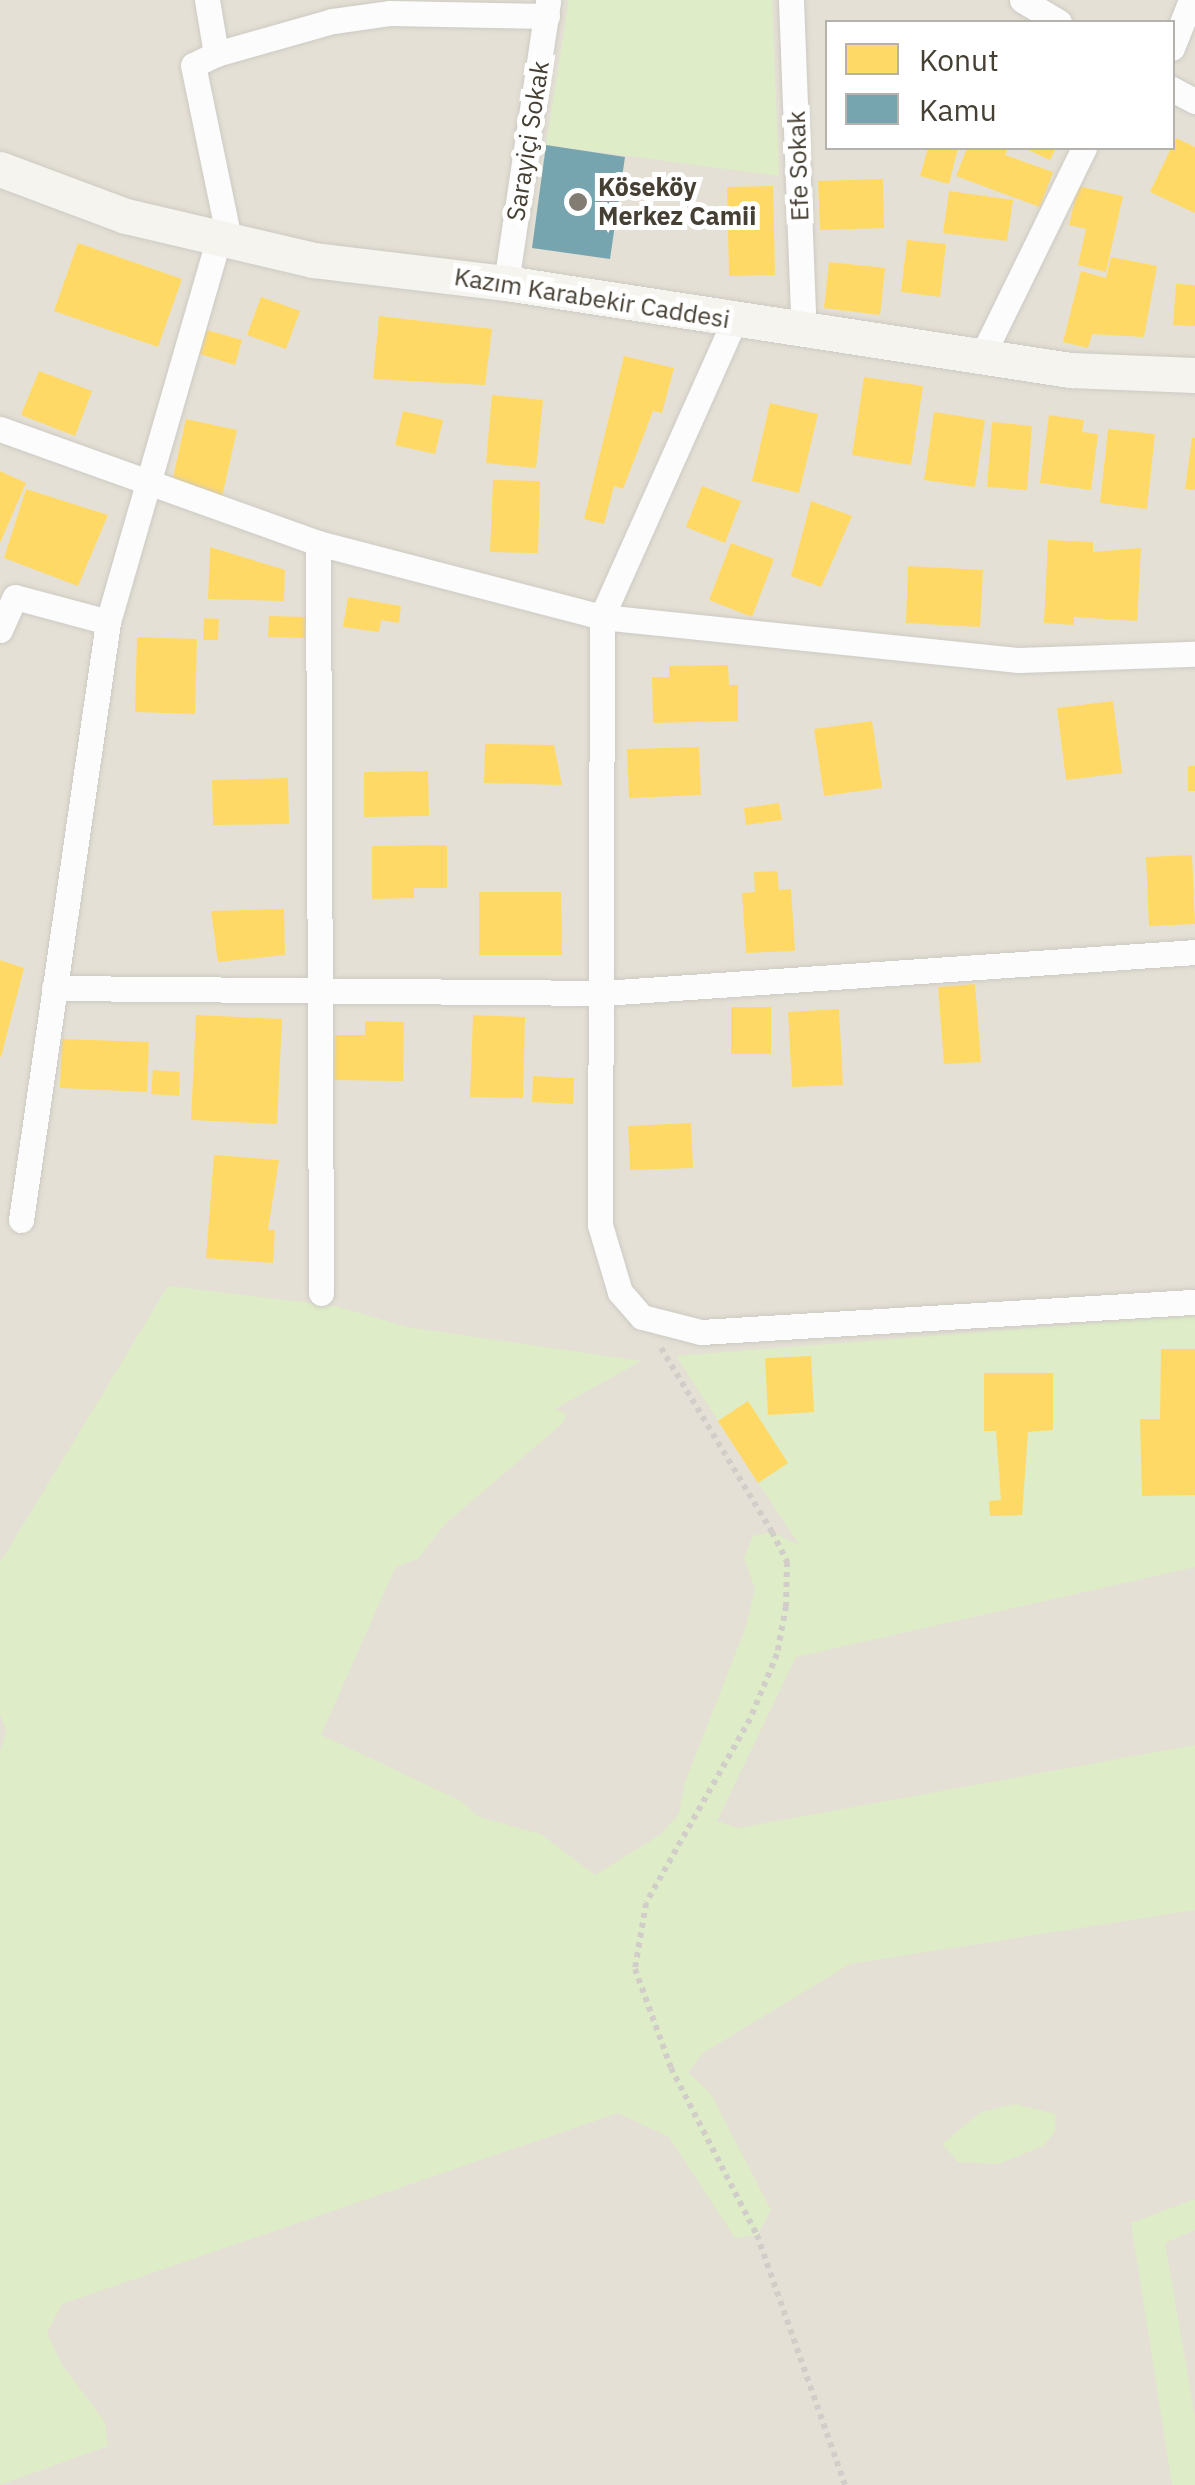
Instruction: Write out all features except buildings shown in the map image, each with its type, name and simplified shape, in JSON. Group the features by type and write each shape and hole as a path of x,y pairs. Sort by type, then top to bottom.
{"street":[{"path":"206,0 216,54"},
{"name":"Efe Sokak","path":"791,0 804,332"},
{"path":"1022,0 1056,20"},
{"path":"1175,40 1191,0"},
{"path":"21,1220 108,622 224,242 193,65 282,32 390,13 548,8"},
{"name":"Sarayiçi Sokak","path":"506,282 548,8"},
{"path":"981,358 1083,150"},
{"name":"Kazım Karabekir Caddesi","path":"2,174 224,242 506,282 981,358 1195,375"},
{"path":"734,320 602,617 600,1225 606,1264 642,1317 701,1332 1195,1302"},
{"path":"0,429 152,487 318,543 602,617 1018,660 1195,654"},
{"path":"318,543 321,1293"},
{"path":"0,630 15,597 108,622"},
{"path":"54,988 321,986 603,994 1195,952"}],"path":[{"path":"642,1317 787,1562 777,1654 750,1720 663,1862 646,1902 634,1969 671,2068 757,2235 844,2485"}],"shaded area":[{"path":"0,0 1195,0 1195,2485 0,2485"}],"green space":[{"path":"569,0 772,0 779,176 546,145"},
{"path":"168,1286 335,1306 407,1327 641,1361 555,1409 567,1414 563,1423 444,1525 419,1558 395,1568 321,1735 461,1801 479,1817 541,1834 595,1875 660,1835 679,1814 685,1782 745,1629 755,1589 744,1558 753,1536 772,1532 799,1545 676,1356 1195,1315 1195,1567 796,1657 717,1821 738,1828 1195,1745 1195,1910 850,1964 703,2053 688,2072 711,2094 771,2210 757,2235 735,2238 669,2137 618,2113 62,2304 47,2333 62,2365 105,2422 108,2446 0,2485 0,1753 6,1731 0,1715 0,1563"},
{"path":"1015,2104 1056,2114 1055,2132 1043,2146 999,2164 958,2162 942,2144 981,2112"},
{"path":"1195,2199 1195,2230 1165,2243 1195,2417 1195,2485 1172,2485 1131,2223"}],"place":[{"name":"Köseköy Merkez Camii","path":"578,202"}]}
